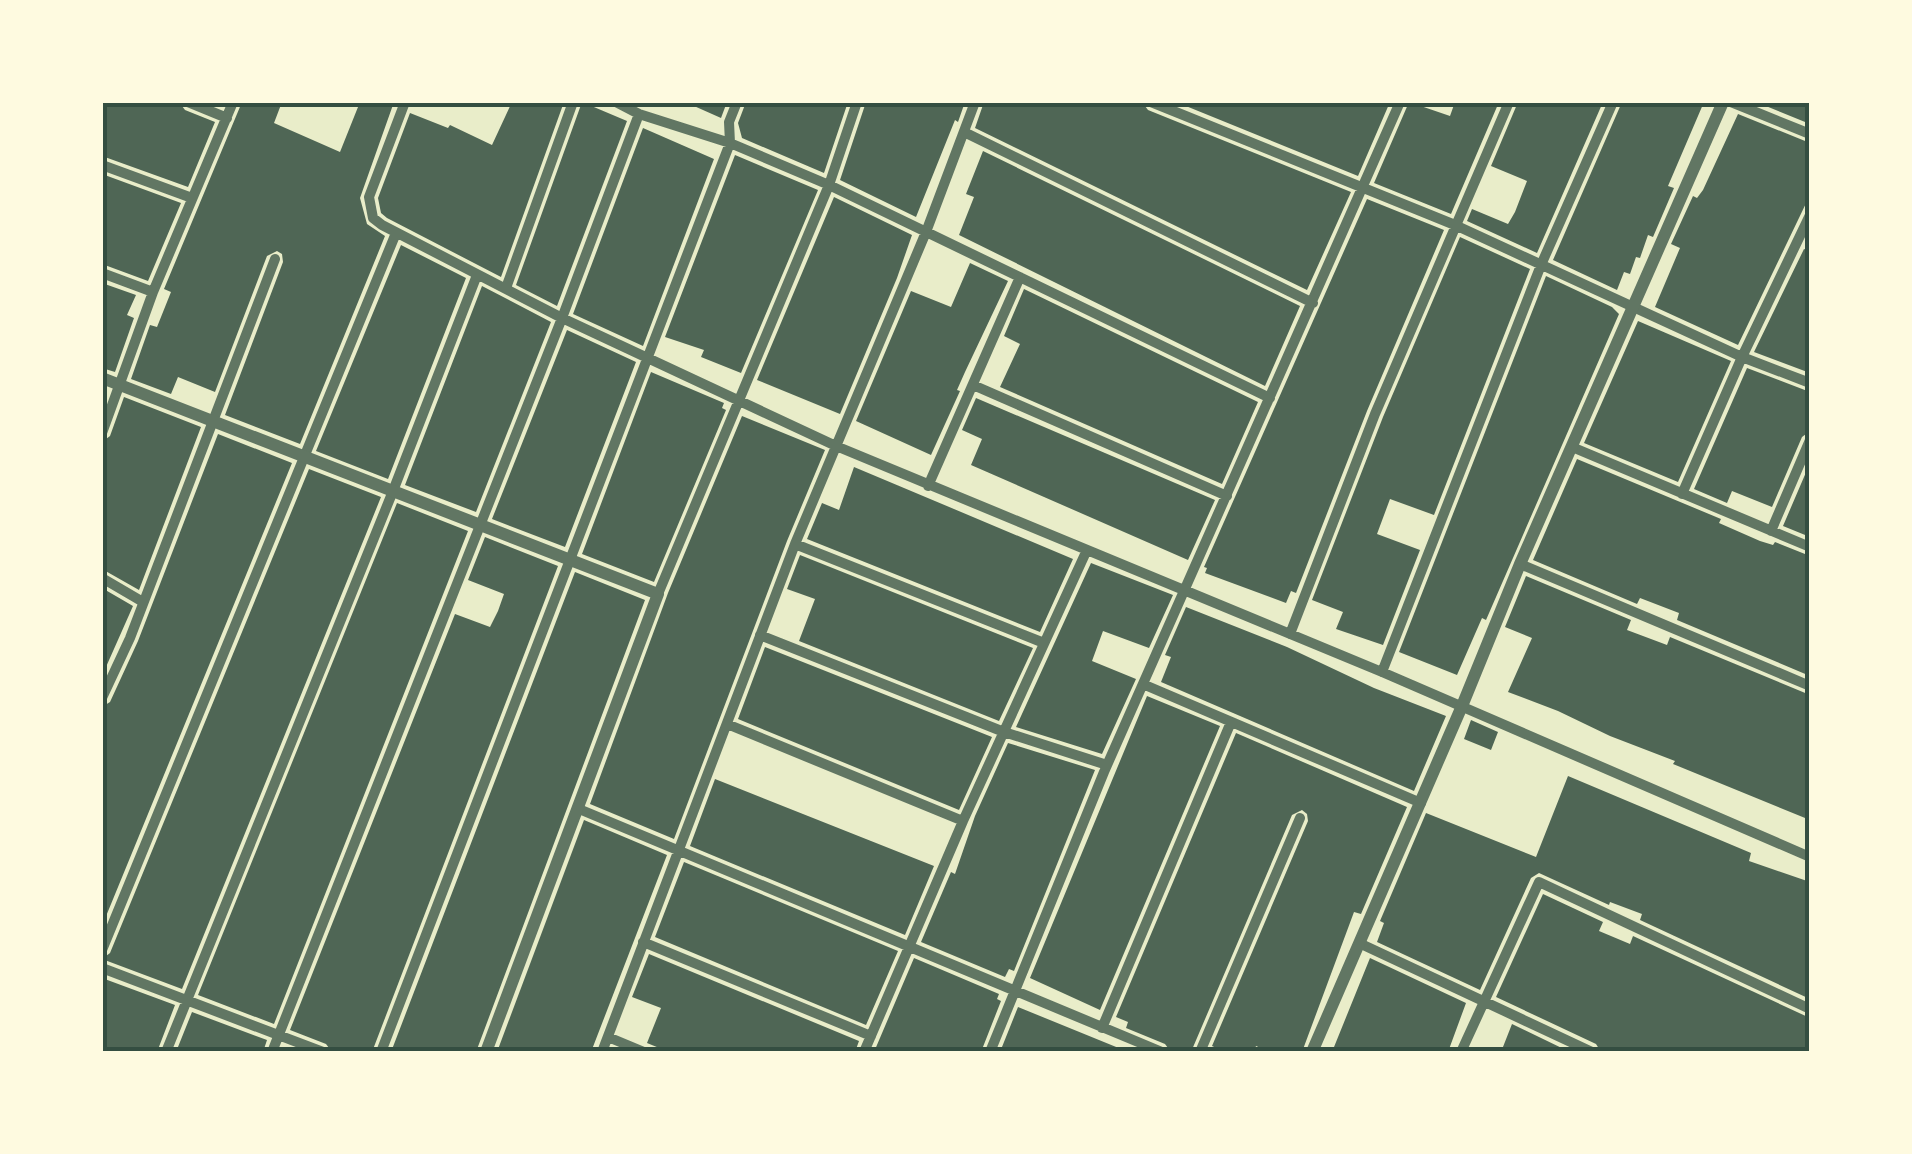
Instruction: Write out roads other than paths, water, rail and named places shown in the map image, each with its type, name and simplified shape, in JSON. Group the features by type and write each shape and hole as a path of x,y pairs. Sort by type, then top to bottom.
{"street":[{"path":"188,102 228,118"},
{"path":"102,433 153,292 233,102"},
{"path":"405,102 369,197 373,218 396,232 562,318 836,446 1382,672 1810,857"},
{"path":"506,288 573,102"},
{"path":"616,102 639,114 730,142 828,185 1270,398"},
{"path":"381,1052 730,142 729,122 737,102"},
{"path":"486,1052 658,594 828,185 857,102"},
{"path":"602,1052 795,544 976,102"},
{"path":"1150,102 1455,225 1810,383"},
{"path":"990,1052 1107,765 1400,102"},
{"path":"1290,634 1374,414 1509,102"},
{"path":"1382,672 1542,266 1614,102"},
{"path":"1312,1052 1723,102"},
{"path":"1731,102 1810,134"},
{"path":"272,1052 639,114"},
{"path":"964,132 1313,303"},
{"path":"102,165 192,198"},
{"path":"1682,494 1742,356 1810,215"},
{"path":"102,950 396,232"},
{"path":"103,696 275,260"},
{"path":"102,273 153,292"},
{"path":"166,1052 394,491 476,274"},
{"path":"928,486 1020,277"},
{"path":"102,378 658,594"},
{"path":"973,385 1227,496"},
{"path":"1770,530 1810,440"},
{"path":"1572,448 1810,547"},
{"path":"795,544 1044,643"},
{"path":"864,1052 1086,552"},
{"path":"1520,564 1810,686"},
{"path":"102,578 142,602"},
{"path":"760,635 1004,732 1107,765"},
{"path":"1145,685 1422,802"},
{"path":"1102,1028 1231,722"},
{"path":"727,724 964,822"},
{"path":"579,809 1016,991 1102,1028 1132,1046 1162,1052"},
{"path":"1200,1052 1300,818"},
{"path":"1461,1052 1539,882 1810,1010"},
{"path":"643,942 871,1036"},
{"path":"1359,943 1592,1052"},
{"path":"102,968 323,1052"},
{"path":"608,1036 644,1052"}]}
